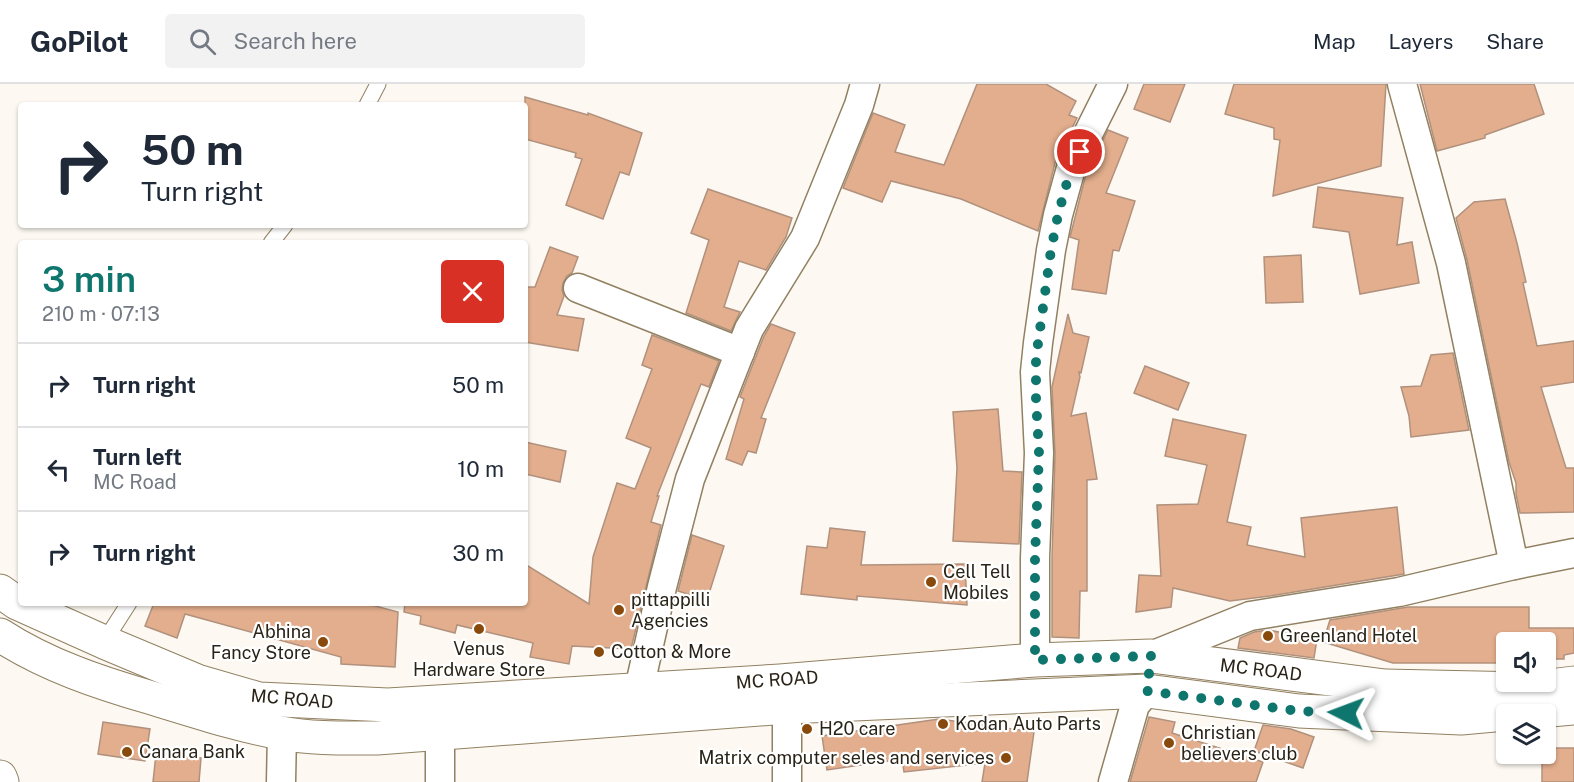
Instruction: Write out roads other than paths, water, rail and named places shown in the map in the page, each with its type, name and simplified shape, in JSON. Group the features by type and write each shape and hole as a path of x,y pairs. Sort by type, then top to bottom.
{"main road":[{"name":"MC ROAD","path":"31,606 104,642 197,681 259,699 388,705 780,681 1035,660 1151,656 1385,686 1525,689 1574,683"},
{"name":"MC ROAD","path":"0,635 18,647 96,681 229,721 282,733 330,738 377,738 787,707 1147,691 1299,711 1461,718 1574,708"},
{"path":"1147,691 1151,656"},
{"path":"0,777 2,782"}],"street":[{"path":"639,689 690,479 749,329 805,238 859,105 864,84"},
{"path":"1035,660 1035,558 1039,453 1035,372 1038,344 1053,238 1071,168 1113,84"},
{"path":"1402,84 1451,263 1514,565"},
{"path":"579,288 740,352"},
{"path":"1151,656 1250,616 1399,592 1574,553"},
{"path":"1113,782 1135,705 1147,691"},
{"path":"787,707 787,782"},
{"path":"281,782 282,733"},
{"path":"440,733 440,782"}],"lane":[{"path":"369,102 378,84"},
{"path":"273,240 283,228"},
{"path":"104,642 127,606"}],"place":[{"name":"Cell Tell Mobiles","path":"931,582"},
{"name":"pittappilli Agencies","path":"619,610"},
{"name":"Venus Hardware Store","path":"479,629"},
{"name":"Greenland Hotel","path":"1268,636"},
{"name":"Abhina Fancy Store","path":"323,642"},
{"name":"Cotton & More","path":"599,652"},
{"name":"Kodan Auto Parts","path":"943,724"},
{"name":"H20 care","path":"807,729"},
{"name":"Christian believers club","path":"1169,743"},
{"name":"Canara Bank","path":"127,752"},
{"name":"Matrix computer seles and services","path":"1006,758"}]}
